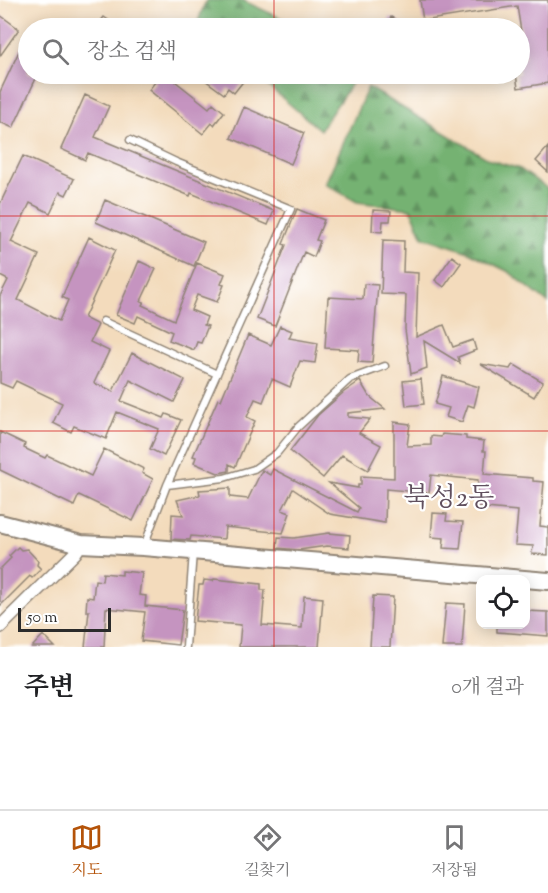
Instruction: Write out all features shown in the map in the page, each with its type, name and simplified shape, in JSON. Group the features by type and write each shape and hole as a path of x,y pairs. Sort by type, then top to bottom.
{"street":[{"path":"0,523 81,544 143,547 548,581"},
{"path":"0,627 75,554 81,544"}],"lane":[{"path":"130,140 176,162 291,209 167,485 143,547"},
{"path":"103,321 217,375"},
{"path":"167,485 224,478 254,469 277,453 298,427 350,379 386,366"},
{"path":"186,647 193,552"}],"green space":[{"path":"208,0 242,0 281,18 199,18"},
{"path":"266,84 351,84 320,130"},
{"path":"368,87 490,160 520,169 548,189 548,303 509,272 469,252 423,237 411,209 357,202 325,184"}],"building":[{"path":"420,0 548,0 548,83 518,88 517,84 530,84 530,18 519,18 517,6 442,18 423,18"},
{"path":"0,15 18,30 0,56"},
{"path":"18,53 18,84 33,84 13,128 0,122 0,92"},
{"path":"154,84 179,84 209,108 213,103 224,112 203,134 149,90"},
{"path":"210,84 241,84 234,93 228,88 224,94"},
{"path":"85,95 109,106 95,137 274,211 268,225 191,193 190,196 88,153 85,160 61,149"},
{"path":"244,107 304,133 291,164 231,138"},
{"path":"548,147 548,172 536,161"},
{"path":"23,156 74,179 66,195 60,192 50,213 30,203 11,242 39,255 18,300 59,321 68,300 62,297 89,237 115,250 84,318 98,325 90,342 109,351 94,383 113,391 132,353 185,380 174,402 130,380 121,401 164,418 166,414 181,420 164,456 150,449 159,429 117,412 106,439 74,426 71,432 53,423 62,403 16,381 12,388 0,383 0,296 8,280 0,276 0,204"},
{"path":"105,200 204,242 194,266 96,222"},
{"path":"297,209 324,220 316,240 320,241 314,257 304,252 275,326 257,319 286,245 283,244"},
{"path":"373,210 391,211 390,221 383,221 382,232 372,231"},
{"path":"383,240 404,241 403,272 418,273 416,337 444,325 453,347 473,340 476,350 458,357 460,363 424,341 427,368 411,374 405,329 406,295 381,294"},
{"path":"452,256 461,263 444,287 435,280"},
{"path":"139,261 156,269 141,301 144,302 142,305 174,320 197,263 225,274 221,284 224,285 217,302 197,295 191,310 207,317 204,325 208,326 201,343 197,342 194,350 169,340 172,332 138,316 135,323 116,315"},
{"path":"364,284 378,285 372,363 358,362 359,350 325,348 328,297 363,299"},
{"path":"280,326 292,331 289,338 318,343 315,363 300,361 290,387 272,379 263,402 255,399 247,417 255,421 235,467 229,464 229,471 218,473 194,463 196,457 193,456 218,399 221,400 248,335 271,345"},
{"path":"480,364 510,369 513,364 543,382 534,397"},
{"path":"443,376 479,387 474,407 468,405 462,422 446,417 449,408 435,404"},
{"path":"421,379 424,404 406,406 403,381"},
{"path":"360,381 369,396 385,409 348,413 348,417 370,419 359,433 381,445 368,470 342,455 323,478 290,451 318,415"},
{"path":"394,422 410,424 407,446 431,445 431,436 441,437 442,434 466,436 466,439 484,441 483,451 486,451 484,474 533,478 533,481 544,482 540,526 548,527 548,555 532,554 533,546 515,545 518,511 476,507 478,480 431,475 429,493 386,489 385,523 330,514 293,489 282,510 290,513 283,533 225,527 224,539 191,536 190,540 171,539 172,514 183,515 177,500 200,495 199,490 230,488 230,497 248,499 262,470 270,475 273,469 357,512 359,508 329,483 358,488 358,485 361,485 361,476 394,478"},
{"path":"0,432 25,444 24,448 45,458 47,455 91,476 104,449 144,469 142,473 153,479 133,521 79,495 74,506 0,470"},
{"path":"433,513 447,514 446,521 463,522 460,549 443,548 444,538 431,537"},
{"path":"329,533 350,535 349,548 327,546 299,550 277,548 278,537 294,538"},
{"path":"18,547 21,550 27,549 38,561 37,565 41,569 32,578 30,576 0,606 0,569"},
{"path":"122,571 142,573 139,595 146,596 145,606 183,610 178,645 141,641 145,612 106,608 104,647 85,647 89,611 86,611 87,597 93,598 95,580 102,581 103,573 122,575"},
{"path":"214,579 261,584 261,590 265,590 262,625 302,628 304,596 323,598 319,647 239,647 241,625 195,621 199,585 203,585 204,580 213,581"},
{"path":"373,596 393,597 390,647 370,647"},
{"path":"446,603 465,604 462,647 442,647"},
{"path":"530,611 548,612 548,636 497,632 497,629 530,629"},
{"path":"43,635 55,647 32,647"}],"district":[{"name":"북성2동","path":"449,497"}]}
